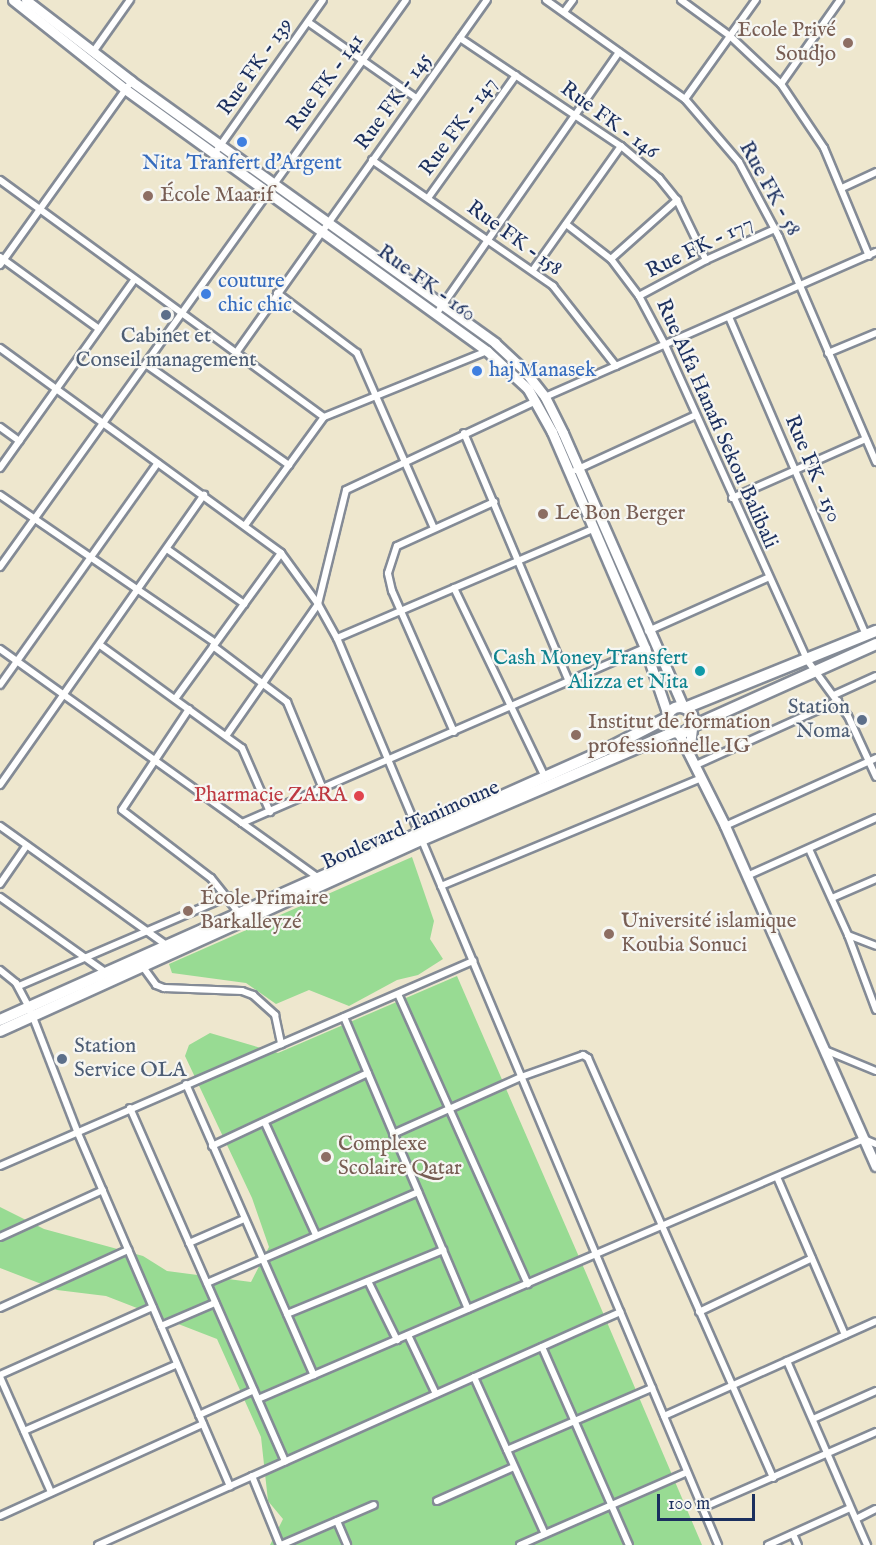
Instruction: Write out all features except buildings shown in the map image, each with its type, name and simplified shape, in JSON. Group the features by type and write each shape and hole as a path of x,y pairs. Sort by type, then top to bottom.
{"main road":[{"name":"Rue FK - 160","path":"19,1 93,52 218,150 439,309 495,343 541,399 576,470 684,708"},
{"name":"Rue FK - 160","path":"19,1 125,90 218,150"},
{"name":"Rue FK - 160","path":"439,309 531,386"},
{"name":"Rue FK - 160","path":"541,399 592,529 645,648 668,717"},
{"path":"871,633 684,708 674,708 668,717 696,765 725,826 876,1166"},
{"path":"676,733 876,644"},
{"path":"684,708 694,717 689,753"},
{"name":"Boulevard Tanimoune","path":"0,1020 31,1012 143,967 668,717"},
{"name":"Boulevard Tanimoune","path":"0,1031 105,972 317,877 676,733"}],"street":[{"path":"93,52 129,0"},
{"name":"Rue FK - 139","path":"218,150 323,0"},
{"name":"Rue FK - 141","path":"0,567 183,315 406,0"},
{"name":"Rue FK - 145","path":"236,353 324,226 487,0"},
{"name":"Rue FK - 58","path":"546,0 685,99 739,162 775,230 876,462"},
{"path":"564,12 573,0"},
{"path":"681,0 730,36 780,84 824,148 869,256"},
{"path":"685,99 756,0"},
{"path":"780,84 840,0"},
{"path":"308,22 416,99"},
{"name":"Rue FK - 146","path":"460,38 621,146 677,200 706,260"},
{"path":"439,309 619,52"},
{"name":"Rue FK - 147","path":"428,198 516,75"},
{"path":"99,329 1,260 131,81"},
{"path":"533,270 621,146"},
{"name":"Rue FK - 158","path":"372,160 533,270 574,308 616,366"},
{"path":"842,188 876,172"},
{"path":"0,180 324,417"},
{"path":"611,259 677,200"},
{"name":"Rue Alfa Hanafi Sekou Balibali","path":"566,224 611,259 639,296 665,345 767,578 812,671 836,698 873,760 876,777"},
{"name":"Rue FK - 177","path":"639,296 706,260 775,230"},
{"path":"226,736 318,604 346,490 464,433 876,252"},
{"path":"0,468 135,279"},
{"path":"277,293 354,349 378,396 434,528"},
{"name":"Rue FK - 150","path":"729,317 795,470 871,633"},
{"path":"828,353 876,333"},
{"path":"0,348 246,524 281,553 318,604 337,638 718,1545"},
{"path":"246,524 324,417 488,351"},
{"path":"147,364 289,465"},
{"path":"576,470 696,415"},
{"path":"0,427 19,441"},
{"path":"464,433 569,681"},
{"path":"732,498 866,439"},
{"path":"0,685 158,463"},
{"path":"0,495 214,645 287,702 323,789"},
{"path":"0,785 204,495"},
{"path":"454,732 388,578 393,553 397,546 494,502"},
{"path":"337,638 592,529"},
{"path":"167,549 244,604"},
{"path":"176,699 281,553"},
{"path":"648,631 767,578"},
{"path":"454,588 544,776"},
{"path":"100,645 242,748 270,812"},
{"path":"242,823 645,648"},
{"path":"0,649 317,877"},
{"path":"696,765 836,698 876,676"},
{"path":"189,709 122,810 191,861 229,896 239,913"},
{"path":"725,826 873,760"},
{"path":"441,886 702,778"},
{"path":"747,876 876,818"},
{"path":"0,826 166,945"},
{"path":"0,884 27,845"},
{"path":"809,849 848,935 876,1010"},
{"path":"832,898 876,879"},
{"path":"18,986 229,896"},
{"path":"0,897 105,972"},
{"path":"848,935 876,946"},
{"path":"0,1166 473,961"},
{"path":"143,967 156,985 164,988 253,995 275,1015 281,1044"},
{"path":"0,970 18,986 31,1012 77,1131 230,1486"},
{"path":"398,994 528,1284"},
{"path":"344,1017 468,1309"},
{"path":"824,1050 876,1071"},
{"path":"393,1134 521,1077 584,1055 588,1058 730,1386 773,1478"},
{"path":"212,1146 368,1073"},
{"path":"186,1084 314,1375"},
{"path":"130,1108 285,1461"},
{"path":"265,1123 316,1235"},
{"path":"258,1399 864,1139 876,1144"},
{"path":"777,1177 845,1335"},
{"path":"0,1237 103,1190"},
{"path":"207,1283 418,1192"},
{"path":"189,1243 244,1219"},
{"path":"0,1308 128,1250"},
{"path":"287,1314 443,1250"},
{"path":"699,1312 812,1258"},
{"path":"368,1281 397,1340"},
{"path":"161,1326 215,1303"},
{"path":"51,1492 0,1376 153,1307"},
{"path":"98,1545 620,1312"},
{"path":"664,1416 876,1321"},
{"path":"408,1335 436,1394"},
{"path":"542,1347 630,1545"},
{"path":"787,1361 867,1545"},
{"path":"24,1431 177,1364"},
{"path":"474,1377 544,1534"},
{"path":"507,1450 652,1388"},
{"path":"199,1415 254,1390"},
{"path":"813,1419 876,1391"},
{"path":"0,1516 203,1424"},
{"path":"702,1508 876,1432"},
{"path":"437,1501 514,1467"},
{"path":"520,1545 687,1472"},
{"path":"252,1476 281,1545 375,1504"},
{"path":"768,1545 850,1508"},
{"path":"856,1518 876,1509"},
{"path":"337,1521 347,1545"},
{"path":"793,1534 798,1545"}],"green space":[{"path":"412,857 434,921 430,939 443,959 418,975 397,980 349,1006 309,990 276,1004 246,983 172,973 169,964"},
{"path":"457,976 702,1545 270,1545 283,1519 268,1501 261,1437 217,1339 106,1296 57,1290 0,1268 0,1207 44,1229 143,1256 167,1271 251,1282 269,1247 252,1198 185,1056 189,1045 210,1033 278,1053"}],"place":[{"name":"Ecole Privé Soudjo","path":"848,43"},
{"name":"Nita Tranfert d'Argent","path":"242,142"},
{"name":"École Maarif","path":"148,196"},
{"name":"couture chic chic","path":"206,294"},
{"name":"Cabinet et Conseil management","path":"166,315"},
{"name":"haj Manasek","path":"477,371"},
{"name":"Le Bon Berger","path":"543,514"},
{"name":"Cash Money Transfert Alizza et Nita","path":"700,671"},
{"name":"Station Noma","path":"862,720"},
{"name":"Institut de formation professionnelle IG","path":"576,735"},
{"name":"Pharmacie ZARA","path":"359,796"},
{"name":"École Primaire Barkalleyzé","path":"188,911"},
{"name":"Université islamique Koubia Sonuci","path":"609,934"},
{"name":"Station Service OLA","path":"62,1059"},
{"name":"Complexe Scolaire Qatar","path":"326,1157"}]}
